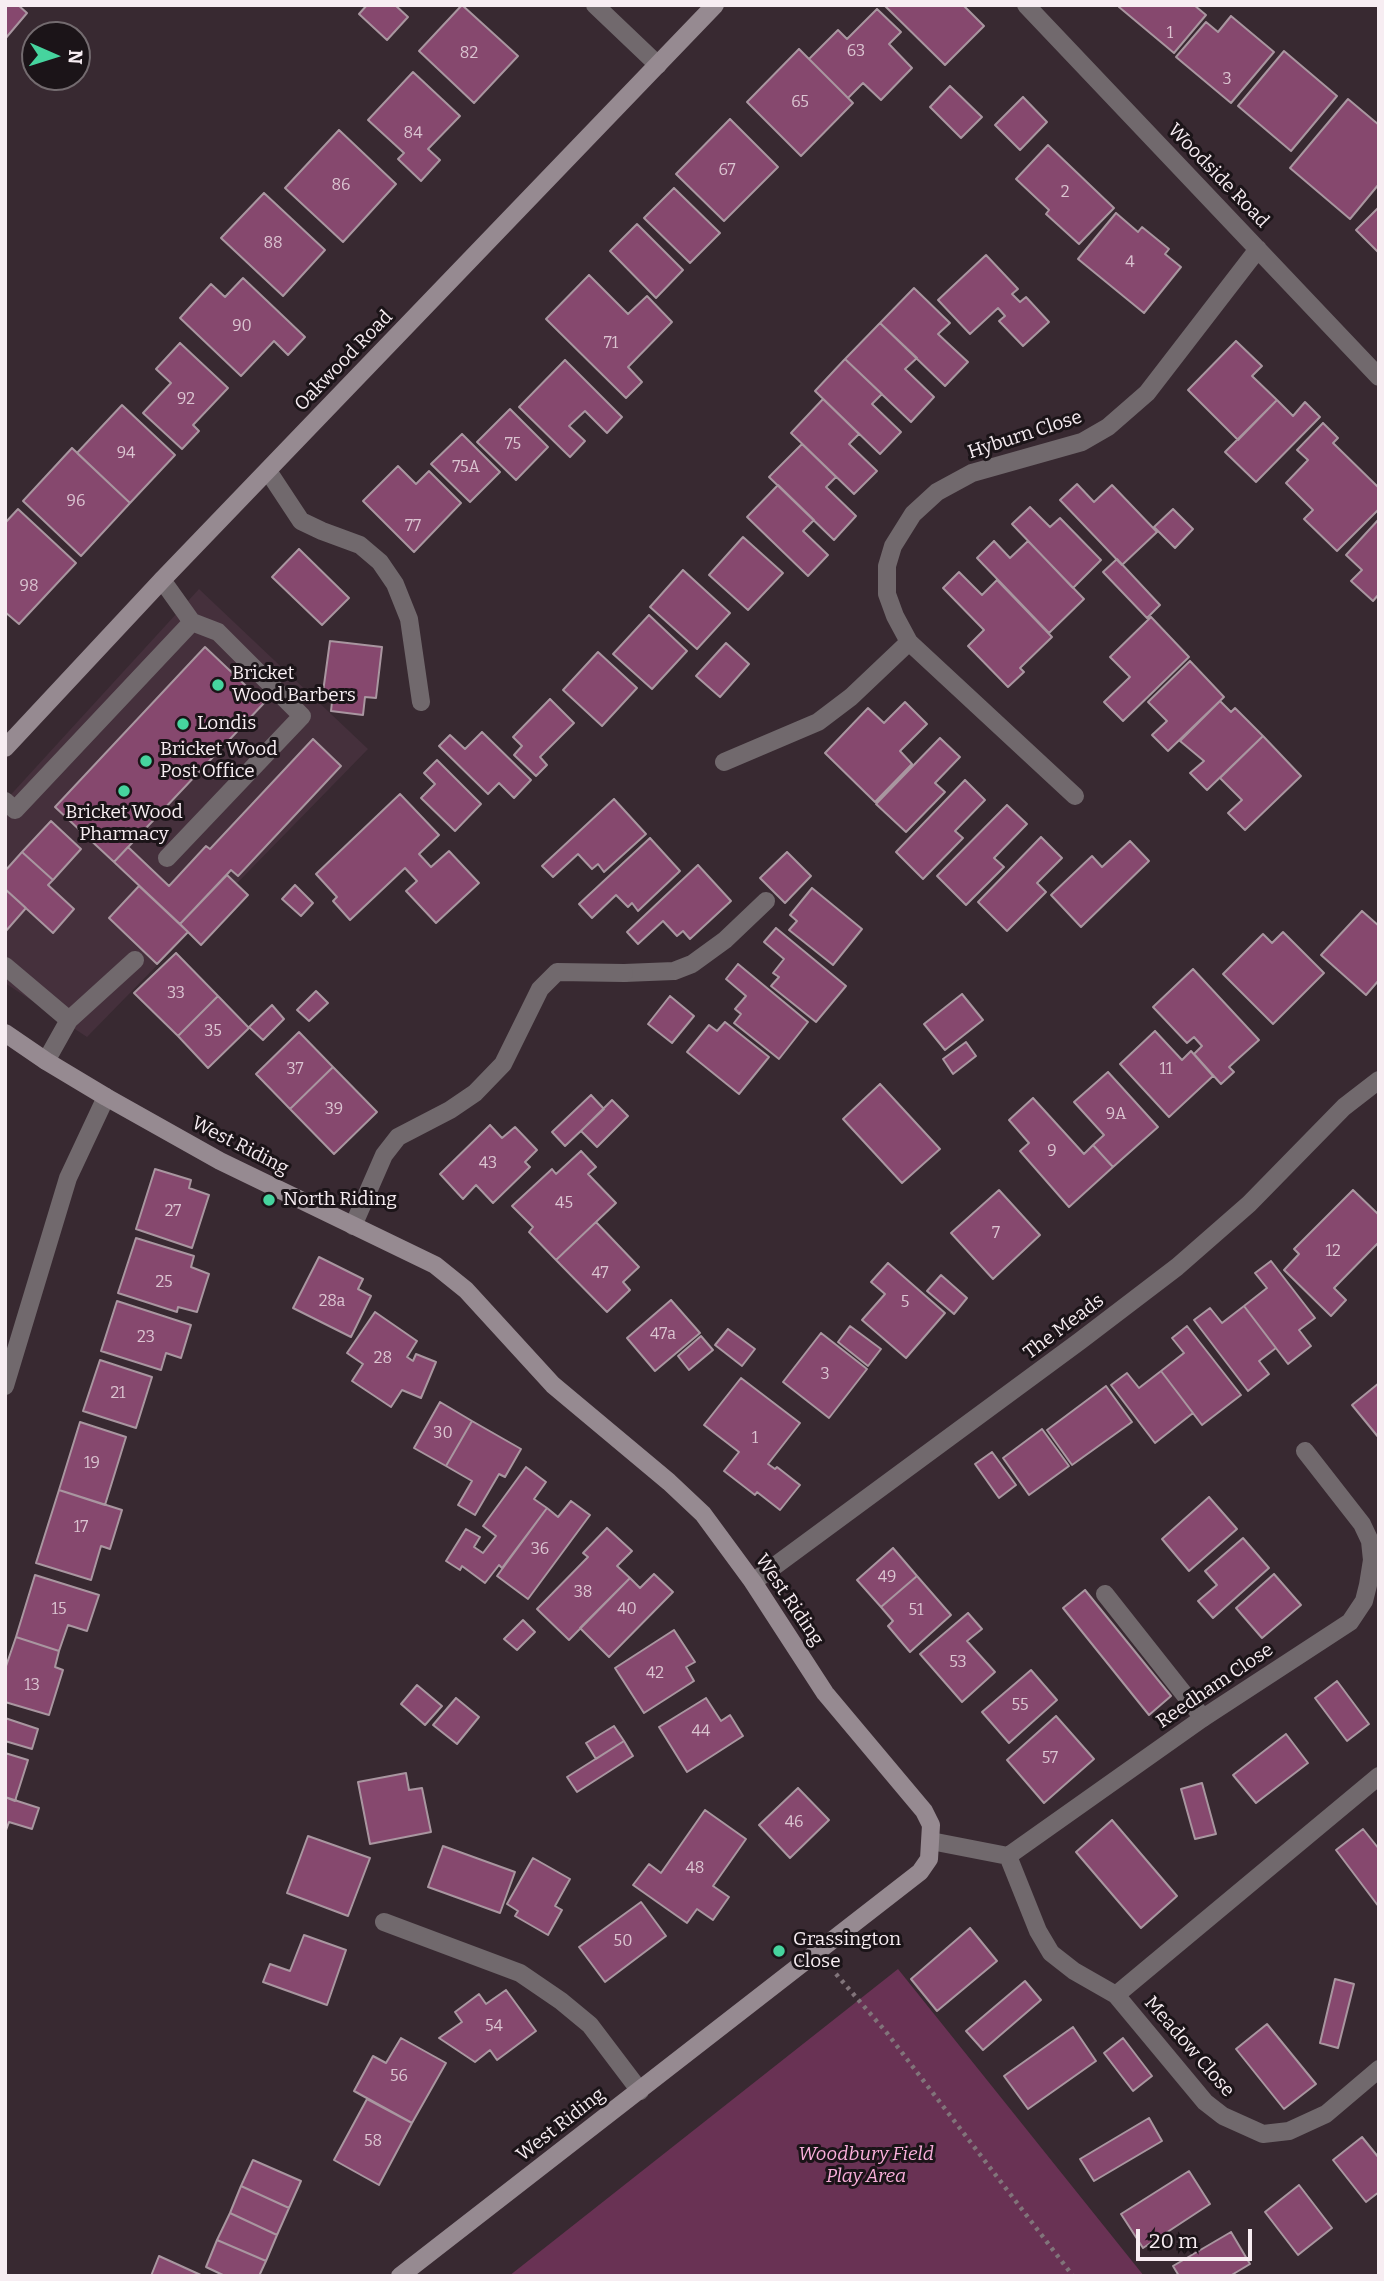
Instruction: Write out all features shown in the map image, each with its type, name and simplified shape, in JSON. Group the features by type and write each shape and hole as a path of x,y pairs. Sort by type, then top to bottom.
{"street":[{"path":"595,5 658,65"},
{"name":"Oakwood Road","path":"5,748 162,580 715,5"},
{"name":"Woodside Road","path":"1026,5 1379,377"},
{"name":"Hyburn Close","path":"1075,796 909,642 887,594 887,566 892,546 913,514 937,492 972,473 1082,442 1108,427 1147,393 1258,249"},
{"path":"268,471 301,520 360,545 380,562 395,584 409,619 421,702"},
{"path":"162,580 192,622 218,632 302,716 167,858"},
{"path":"9,811 192,622"},
{"path":"724,762 818,722 851,697 909,642"},
{"path":"353,1226 384,1155 398,1137 450,1110 485,1083 503,1063 540,989 557,972 674,971 692,964 725,940 766,901"},
{"path":"46,1061 69,1020 135,960"},
{"path":"5,966 69,1020"},
{"name":"West Riding","path":"5,1032 46,1061 220,1161 435,1265 466,1290 553,1385 703,1514 753,1582 825,1693 924,1811 931,1825 929,1859 920,1872 400,2276"},
{"name":"The Meads","path":"753,1582 1177,1267 1249,1204 1344,1107 1379,1080"},
{"path":"5,1386 68,1178 80,1147 106,1097"},
{"name":"Reedham Close","path":"1008,1856 1203,1718 1350,1622 1364,1601 1372,1560 1370,1541 1362,1524 1305,1451"},
{"path":"1105,1594 1203,1718"},
{"name":"Meadow Close","path":"1116,1995 1379,1776"},
{"path":"931,1841 1008,1856"},
{"name":"Meadow Close","path":"1008,1856 1038,1931 1051,1953 1073,1971 1116,1995 1205,2102 1223,2116 1263,2134 1289,2131 1326,2114 1379,2069"},
{"path":"384,1922 520,1973 590,2025 640,2091"}],"path":[{"path":"818,1952 887,2033 1073,2276"}],"shaded area":[{"path":"199,589 368,749 87,1037 5,983 5,801"}],"green space":[{"name":"Woodbury Field Play Area","path":"898,1969 1144,2276 509,2276"}],"building":[{"path":"5,5 18,5 27,13 5,39"},
{"path":"367,5 395,5 408,17 387,40 359,14"},
{"path":"462,5 518,56 474,103 419,51"},
{"path":"884,5 963,5 984,26 945,65"},
{"path":"1194,5 1206,15 1174,53 1119,7"},
{"path":"877,9 901,32 889,44 912,68 881,100 863,83 848,98 809,59 838,30 847,39"},
{"path":"1231,16 1274,52 1231,103 1176,57 1206,22 1218,32"},
{"path":"799,49 853,103 801,156 747,102"},
{"path":"1284,51 1337,96 1291,151 1238,106"},
{"path":"413,72 460,116 428,149 440,160 421,181 398,159 404,153 368,120"},
{"path":"950,86 982,117 961,138 930,107"},
{"path":"1023,97 1047,122 1020,150 995,125"},
{"path":"1348,99 1379,125 1379,184 1350,219 1290,168"},
{"path":"730,119 778,167 724,221 676,174"},
{"path":"339,130 396,184 343,242 285,188"},
{"path":"1048,145 1114,208 1079,244 1046,214 1049,210 1016,179"},
{"path":"674,188 720,233 690,263 644,218"},
{"path":"264,193 325,250 283,296 221,238"},
{"path":"1379,207 1379,253 1356,230"},
{"path":"1116,213 1138,232 1142,227 1169,249 1165,254 1181,267 1144,313 1078,259"},
{"path":"637,224 683,270 656,298 610,251"},
{"path":"986,255 1018,289 1012,294 1020,302 1026,297 1049,322 1023,346 999,321 1005,316 998,308 970,334 938,300"},
{"path":"589,275 628,314 647,296 672,322 628,367 642,382 626,398 546,319"},
{"path":"243,278 305,337 288,355 274,341 241,376 180,318 211,284 225,297"},
{"path":"914,288 950,323 938,334 968,362 945,386 880,323"},
{"path":"880,323 917,358 905,369 934,397 911,422 845,359"},
{"path":"1236,341 1262,366 1252,376 1277,400 1238,440 1188,390"},
{"path":"180,343 228,388 193,425 199,431 182,449 143,413 171,383 156,369"},
{"path":"845,359 882,394 872,404 901,432 880,454 815,391"},
{"path":"565,360 622,417 607,433 585,411 569,426 585,441 570,457 519,407"},
{"path":"823,399 859,434 849,444 877,471 854,494 791,433"},
{"path":"1277,400 1293,416 1305,402 1320,417 1256,482 1225,452"},
{"path":"122,405 175,455 130,503 77,453"},
{"path":"510,409 548,447 516,480 477,442"},
{"path":"1323,423 1338,438 1333,443 1379,488 1379,509 1337,551 1304,519 1313,510 1286,483 1308,460 1297,450"},
{"path":"462,434 500,472 470,502 431,464"},
{"path":"802,444 836,477 826,487 856,516 834,540 769,477"},
{"path":"72,448 130,503 81,556 23,501"},
{"path":"398,466 416,484 429,471 461,503 414,552 363,501"},
{"path":"1077,484 1094,502 1112,485 1157,532 1122,565 1060,500"},
{"path":"778,485 814,520 803,531 828,555 808,576 747,517"},
{"path":"1030,507 1050,527 1060,518 1101,560 1073,588 1012,524"},
{"path":"18,509 76,563 19,624 5,612 5,523"},
{"path":"1173,509 1193,529 1175,548 1154,527"},
{"path":"1379,519 1379,594 1373,601 1351,581 1362,570 1346,555"},
{"path":"743,537 783,573 748,610 709,575"},
{"path":"994,541 1010,558 1028,541 1084,599 1049,633 977,558"},
{"path":"299,549 349,598 322,625 272,577"},
{"path":"1117,559 1160,605 1147,618 1103,572"},
{"path":"683,570 730,613 697,649 650,607"},
{"path":"959,572 982,595 997,580 1052,637 1020,668 1024,672 1008,687 968,646 984,630 943,588"},
{"path":"649,615 687,651 652,689 613,654"},
{"path":"1151,617 1189,657 1123,721 1104,702 1130,677 1110,657"},
{"path":"330,641 382,647 376,698 365,697 363,715 331,711 333,693 323,692"},
{"path":"726,643 749,664 720,697 696,676"},
{"path":"205,647 264,703 114,862 55,807"},
{"path":"598,652 637,688 602,726 563,690"},
{"path":"1190,661 1224,697 1168,751 1152,735 1167,721 1148,702"},
{"path":"550,699 574,723 540,757 547,765 536,776 514,755 522,746 513,737"},
{"path":"1220,701 1231,712 1235,708 1263,736 1207,790 1190,773 1204,761 1180,741"},
{"path":"905,702 927,724 900,751 912,764 875,802 825,753 868,708 884,723"},
{"path":"482,732 531,780 514,798 499,783 488,794 439,746 450,735 465,749"},
{"path":"1263,736 1301,776 1245,830 1228,813 1242,800 1220,778"},
{"path":"940,738 960,757 935,783 945,792 906,832 876,804"},
{"path":"313,739 341,766 238,876 231,870 180,924 114,862 128,847 169,886 206,846 210,849"},
{"path":"437,760 481,804 455,831 421,798 435,784 424,773"},
{"path":"965,780 985,800 955,831 963,838 923,879 896,852"},
{"path":"400,794 439,835 419,854 431,867 449,851 479,883 436,923 406,891 417,881 405,868 350,920 333,901 337,897 316,874"},
{"path":"614,799 646,834 604,872 598,864 592,869 578,854 553,877 542,866"},
{"path":"1007,805 1027,824 994,858 1004,867 966,905 937,876"},
{"path":"51,821 81,849 53,880 22,852"},
{"path":"1041,837 1062,858 1037,883 1046,892 1007,931 978,902"},
{"path":"650,838 680,871 638,911 632,903 628,907 616,895 592,918 579,904"},
{"path":"1130,841 1149,861 1081,927 1051,895 1092,856 1102,867"},
{"path":"22,852 53,880 48,885 74,909 53,933 5,889 5,871"},
{"path":"787,852 811,876 785,903 760,878"},
{"path":"698,865 731,901 690,939 683,931 677,936 663,921 638,944 627,932"},
{"path":"227,875 248,895 201,945 180,924"},
{"path":"295,885 313,903 301,916 282,899"},
{"path":"139,886 188,932 157,964 109,918"},
{"path":"812,888 862,929 833,965 789,930 797,921 790,915"},
{"path":"5,889 26,908 5,932"},
{"path":"1362,911 1379,926 1379,980 1366,995 1321,955"},
{"path":"776,928 846,986 816,1022 771,986 779,977 773,973 784,959 764,942"},
{"path":"1283,932 1324,973 1273,1024 1223,974 1263,934 1272,943"},
{"path":"176,953 218,996 178,1036 134,993"},
{"path":"738,964 808,1022 779,1059 734,1023 741,1014 735,1009 746,996 726,979"},
{"path":"1193,969 1259,1040 1229,1067 1234,1072 1221,1084 1194,1054 1202,1046 1194,1037 1187,1043 1153,1007"},
{"path":"316,991 328,1003 309,1021 297,1010"},
{"path":"962,994 983,1020 945,1050 924,1024"},
{"path":"218,996 249,1028 208,1068 178,1036"},
{"path":"670,996 694,1016 672,1043 648,1024"},
{"path":"272,1005 284,1019 263,1040 249,1027"},
{"path":"725,1022 769,1057 739,1094 687,1052 709,1025 717,1031"},
{"path":"1155,1031 1182,1060 1191,1051 1213,1076 1169,1117 1120,1064"},
{"path":"299,1032 333,1067 290,1109 256,1074"},
{"path":"966,1042 976,1056 953,1074 943,1059"},
{"path":"333,1067 377,1112 334,1154 290,1109"},
{"path":"1108,1072 1158,1127 1113,1167 1093,1145 1104,1135 1074,1102"},
{"path":"880,1084 940,1149 902,1183 843,1119"},
{"path":"591,1095 604,1109 565,1146 552,1132"},
{"path":"1033,1098 1084,1154 1093,1145 1113,1167 1069,1207 1020,1151 1029,1143 1009,1120"},
{"path":"612,1100 628,1116 597,1147 581,1131"},
{"path":"490,1125 502,1138 515,1127 537,1150 525,1162 530,1167 493,1203 476,1185 463,1199 440,1174"},
{"path":"581,1151 596,1167 588,1174 616,1203 556,1260 529,1232 533,1227 512,1206 552,1169 556,1174"},
{"path":"155,1169 191,1180 189,1188 209,1195 192,1248 136,1229"},
{"path":"999,1190 1040,1235 993,1279 951,1233"},
{"path":"1353,1190 1379,1215 1379,1242 1334,1288 1346,1300 1331,1316 1284,1270 1299,1254 1294,1249"},
{"path":"596,1222 639,1267 623,1282 630,1290 607,1312 556,1260"},
{"path":"136,1238 194,1256 191,1267 209,1274 197,1312 178,1307 177,1312 118,1293"},
{"path":"319,1257 363,1279 358,1289 371,1296 351,1337 293,1308"},
{"path":"1271,1261 1315,1318 1299,1330 1311,1346 1288,1364 1244,1306 1267,1288 1255,1273"},
{"path":"888,1263 945,1313 906,1358 862,1320 885,1294 871,1282"},
{"path":"941,1275 967,1298 954,1314 927,1291"},
{"path":"671,1300 700,1333 655,1371 627,1338"},
{"path":"117,1301 191,1325 181,1358 166,1353 161,1370 101,1351"},
{"path":"1244,1306 1276,1348 1259,1361 1269,1374 1248,1391 1194,1320 1210,1308 1222,1323"},
{"path":"375,1312 417,1341 407,1357 413,1361 416,1354 436,1362 421,1398 402,1390 391,1407 352,1381 363,1364 347,1353"},
{"path":"850,1326 881,1349 868,1366 838,1342"},
{"path":"1187,1326 1241,1395 1202,1425 1161,1371 1184,1353 1172,1338"},
{"path":"728,1329 755,1349 742,1366 715,1345"},
{"path":"821,1333 867,1369 829,1418 783,1382"},
{"path":"701,1336 713,1350 689,1370 678,1356"},
{"path":"100,1360 152,1377 136,1428 83,1411"},
{"path":"1161,1371 1193,1413 1155,1443 1111,1385 1127,1373 1139,1388"},
{"path":"741,1378 800,1423 768,1464 775,1469 777,1467 800,1485 780,1510 724,1471 739,1452 704,1425"},
{"path":"1379,1383 1379,1438 1352,1405"},
{"path":"1106,1386 1132,1422 1072,1465 1047,1430"},
{"path":"440,1402 472,1421 446,1466 414,1448"},
{"path":"472,1421 521,1449 505,1477 499,1474 475,1515 458,1505 472,1481 446,1466"},
{"path":"80,1422 126,1437 105,1505 59,1490"},
{"path":"1042,1429 1069,1466 1029,1495 1003,1458"},
{"path":"992,1452 1016,1485 999,1498 975,1464"},
{"path":"526,1467 546,1482 534,1499 547,1508 502,1568 499,1565 485,1583 462,1566 460,1570 446,1561 466,1529 480,1537 474,1547 483,1553 496,1536 483,1526"},
{"path":"59,1490 122,1510 110,1549 101,1546 91,1580 36,1563"},
{"path":"1209,1497 1237,1529 1189,1571 1162,1539"},
{"path":"571,1501 590,1515 528,1599 497,1576 547,1508 558,1517"},
{"path":"607,1528 632,1551 617,1566 630,1578 569,1640 537,1609 588,1557 583,1553"},
{"path":"1243,1538 1269,1568 1213,1618 1198,1601 1217,1585 1205,1571"},
{"path":"893,1548 917,1576 881,1607 857,1580"},
{"path":"654,1574 673,1592 609,1657 580,1628 630,1578 640,1588"},
{"path":"1274,1574 1301,1605 1262,1638 1236,1608"},
{"path":"35,1575 99,1595 87,1631 68,1625 59,1651 16,1637"},
{"path":"917,1576 951,1615 910,1652 888,1626 893,1621 881,1607"},
{"path":"1085,1590 1171,1696 1149,1715 1063,1608"},
{"path":"968,1613 982,1629 967,1641 995,1672 962,1702 920,1654"},
{"path":"523,1620 535,1632 517,1650 504,1639"},
{"path":"674,1630 695,1662 686,1667 694,1681 644,1713 615,1668"},
{"path":"16,1637 59,1651 55,1667 63,1670 49,1715 5,1702 5,1669"},
{"path":"1031,1670 1057,1700 1009,1743 982,1712"},
{"path":"1337,1681 1369,1724 1347,1741 1315,1698"},
{"path":"417,1685 442,1706 425,1725 401,1704"},
{"path":"456,1698 479,1717 457,1744 433,1725"},
{"path":"706,1698 721,1721 730,1715 743,1736 687,1772 659,1727"},
{"path":"1056,1716 1094,1759 1044,1803 1007,1760"},
{"path":"5,1718 38,1729 32,1749 5,1741"},
{"path":"614,1726 624,1741 596,1759 586,1743"},
{"path":"1286,1734 1308,1763 1256,1803 1233,1775"},
{"path":"624,1741 633,1756 577,1792 567,1777"},
{"path":"5,1753 28,1760 15,1801 5,1797"},
{"path":"406,1773 409,1790 422,1788 431,1832 370,1844 358,1782"},
{"path":"1202,1783 1216,1834 1195,1839 1181,1789"},
{"path":"798,1788 829,1820 790,1858 759,1825"},
{"path":"5,1797 39,1808 32,1829 9,1822 5,1833"},
{"path":"705,1810 746,1839 713,1886 729,1897 713,1920 697,1909 687,1923 633,1885 649,1864 661,1873"},
{"path":"1112,1820 1177,1896 1141,1928 1076,1852"},
{"path":"1363,1829 1379,1849 1379,1907 1336,1850"},
{"path":"308,1836 370,1858 348,1916 287,1893"},
{"path":"443,1846 515,1872 500,1913 428,1887"},
{"path":"533,1858 570,1879 555,1906 562,1910 548,1935 515,1916 518,1911 507,1904"},
{"path":"641,1902 666,1936 605,1982 579,1947"},
{"path":"970,1928 997,1961 937,2011 911,1979"},
{"path":"304,1935 346,1950 327,2005 263,1982 270,1964 290,1971"},
{"path":"1335,1979 1354,1984 1338,2048 1320,2043"},
{"path":"1025,1981 1041,2000 983,2050 966,2031"},
{"path":"506,1990 536,2031 497,2060 490,2050 475,2062 439,2038 462,2022 455,2012 479,1994 486,2004"},
{"path":"1267,2024 1316,2084 1284,2109 1236,2049"},
{"path":"1073,2027 1096,2061 1028,2109 1004,2076"},
{"path":"401,2038 446,2063 412,2123 354,2091 373,2056 386,2063"},
{"path":"1123,2038 1152,2076 1133,2091 1104,2053"},
{"path":"367,2099 412,2123 379,2185 334,2160"},
{"path":"1149,2118 1162,2141 1094,2181 1080,2159"},
{"path":"1362,2137 1379,2158 1379,2192 1366,2202 1333,2160"},
{"path":"253,2160 301,2181 289,2208 241,2186"},
{"path":"1189,2171 1210,2204 1143,2248 1121,2214"},
{"path":"1299,2185 1332,2228 1298,2255 1265,2212"},
{"path":"241,2186 289,2208 277,2235 230,2213"},
{"path":"230,2213 277,2235 266,2261 217,2240"},
{"path":"1231,2232 1250,2264 1230,2276 1179,2276 1173,2266"},
{"path":"217,2240 266,2261 259,2276 225,2276 206,2267"},
{"path":"159,2256 203,2276 151,2276"}],"place":[{"name":"Bricket Wood Barbers","path":"218,685"},
{"name":"Londis","path":"183,724"},
{"name":"Bricket Wood Post Office","path":"146,761"},
{"name":"Bricket Wood Pharmacy","path":"124,791"},
{"name":"North Riding","path":"269,1200"},
{"name":"Grassington Close","path":"779,1951"}]}
